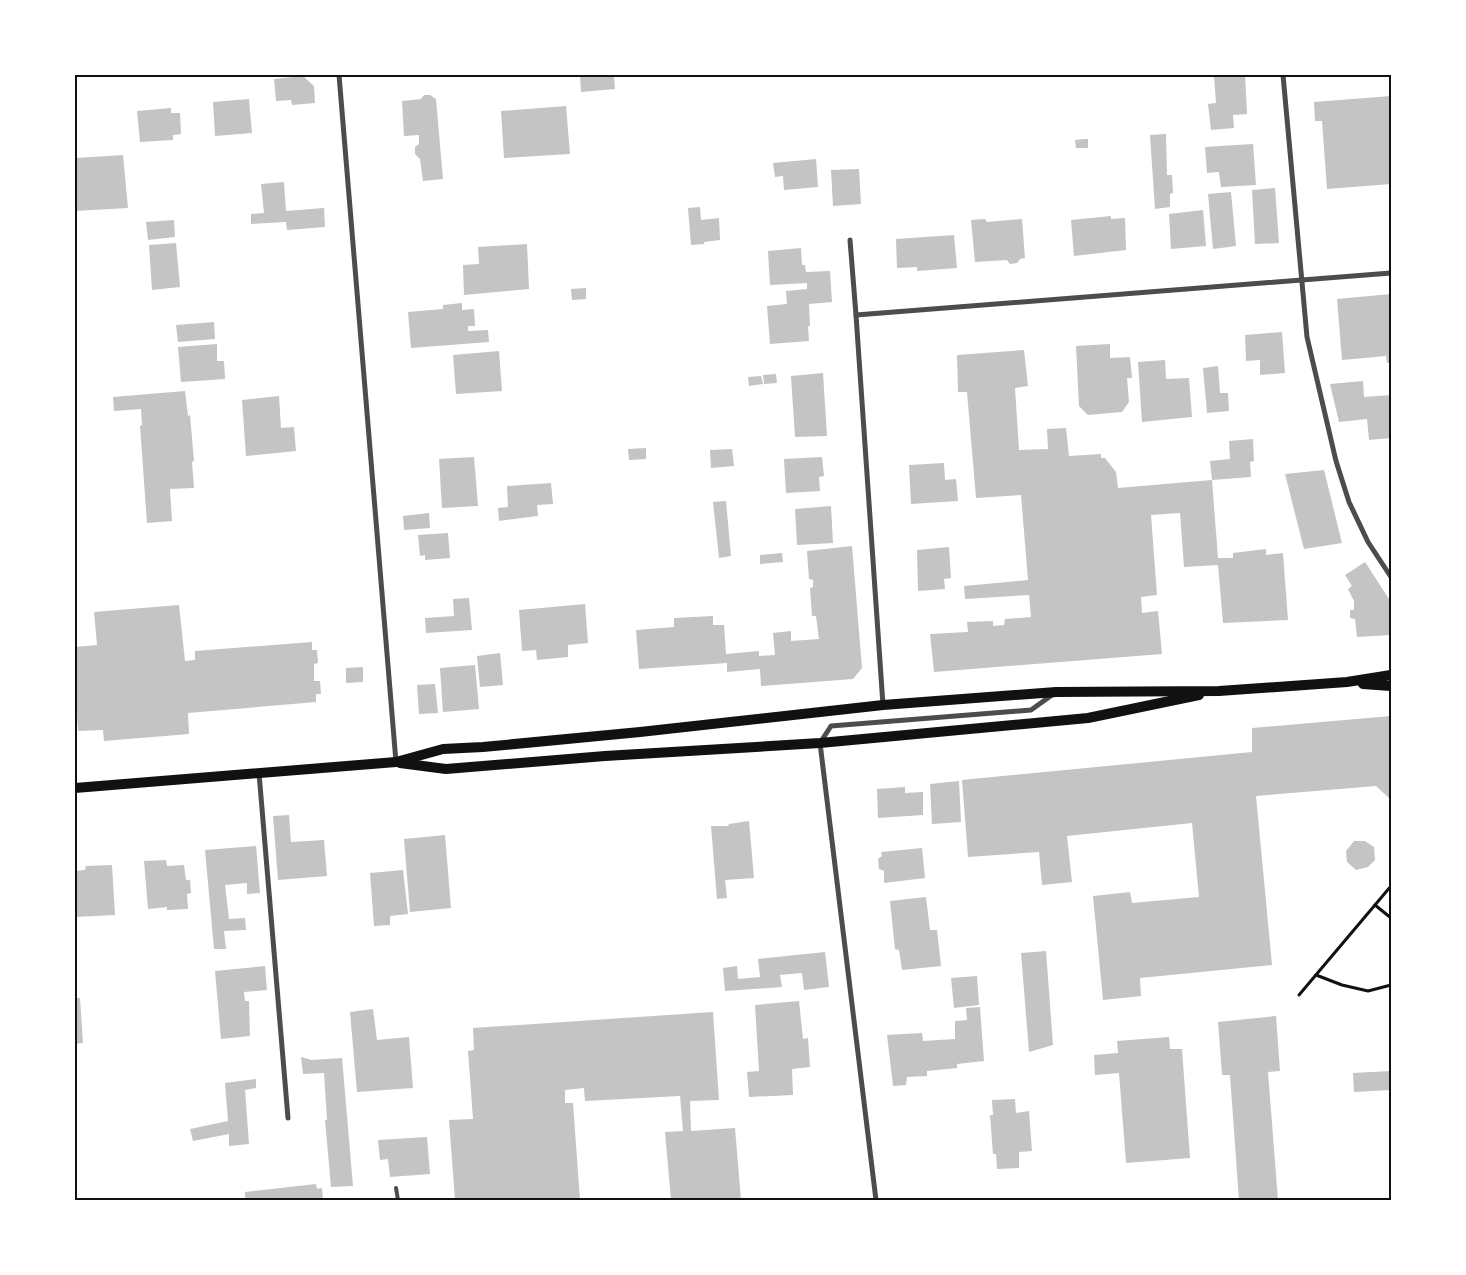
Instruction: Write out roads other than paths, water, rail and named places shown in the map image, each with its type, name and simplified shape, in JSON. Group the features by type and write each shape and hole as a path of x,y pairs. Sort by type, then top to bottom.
{"main road":[{"path":"75,788 396,762 443,749 631,733 882,705 1056,692 1219,691 1347,682 1391,675"},
{"path":"1347,682 1391,686"},
{"path":"396,762 446,769 605,756 820,743 1088,718 1219,691"}],"street":[{"path":"339,75 396,762"},
{"path":"1283,75 1307,337 1336,462 1349,502 1368,542 1391,577"},
{"path":"850,240 882,705"},
{"path":"856,315 1391,273"},
{"path":"876,1200 820,743 831,726 1031,710 1056,692"},
{"path":"259,773 288,1118"}],"lane":[{"path":"396,1188 398,1200"}]}
